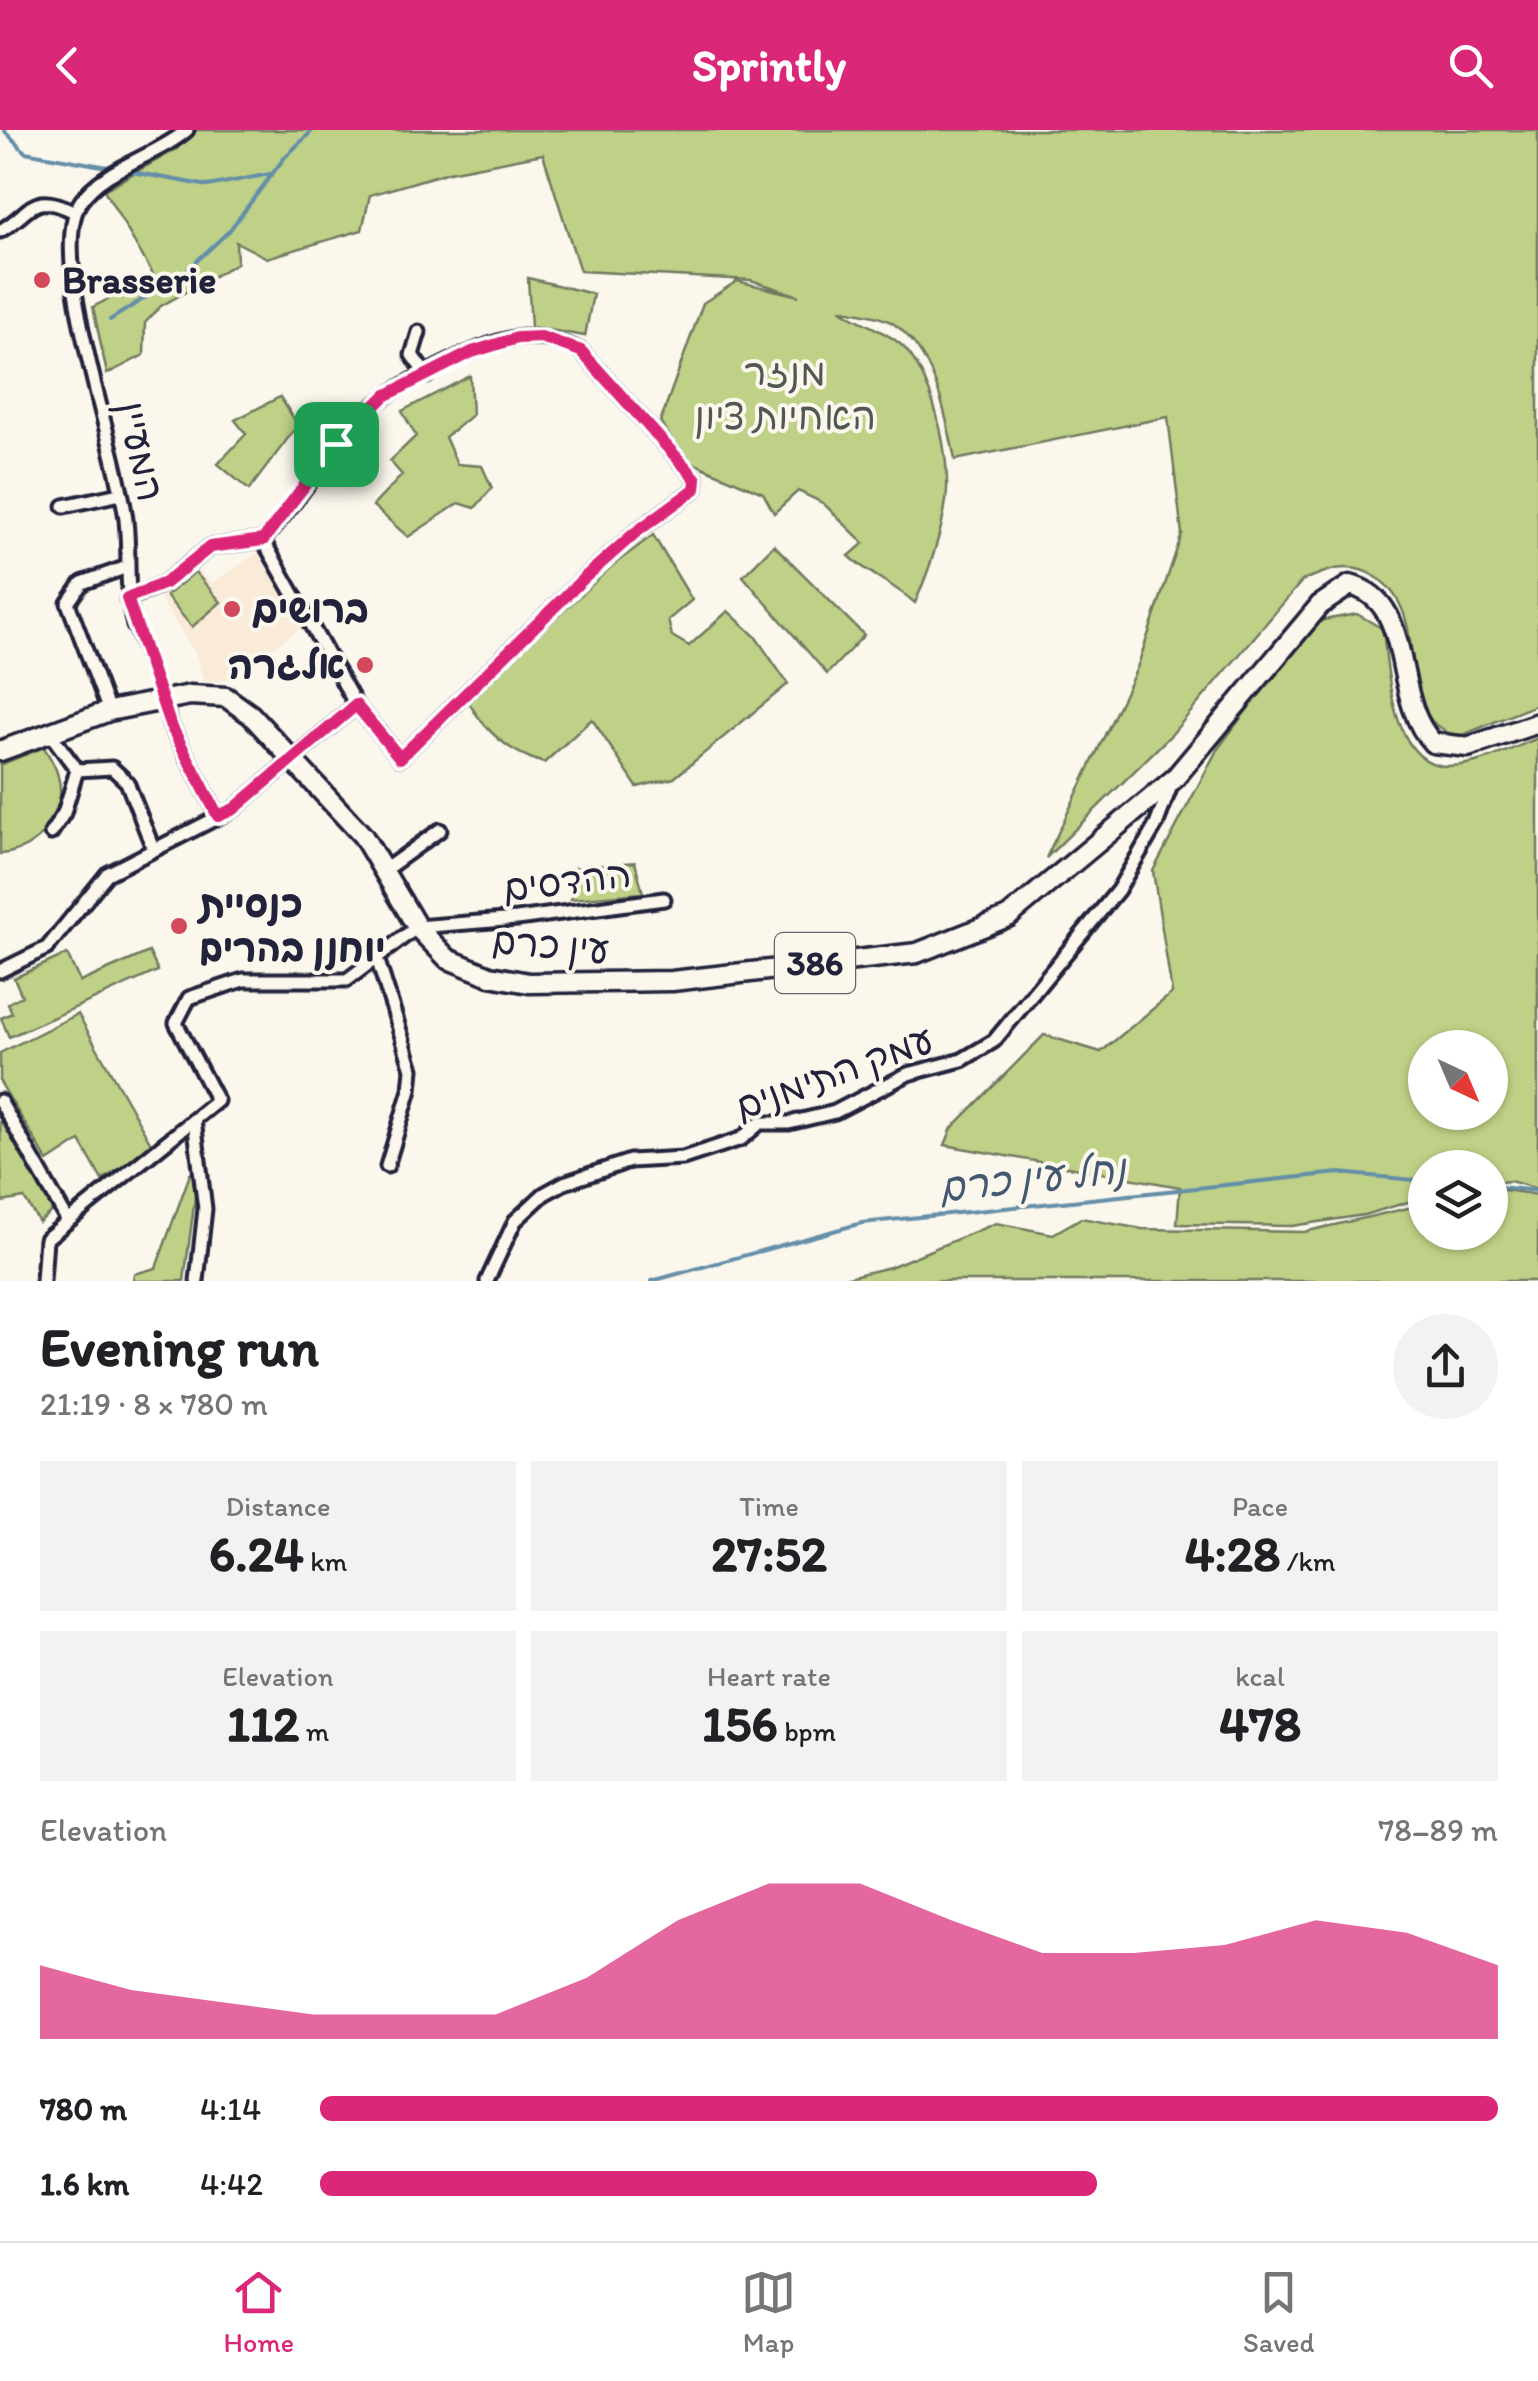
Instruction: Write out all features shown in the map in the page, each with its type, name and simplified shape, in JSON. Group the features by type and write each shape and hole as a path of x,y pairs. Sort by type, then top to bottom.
{"main road":[{"name":"386","path":"1174,779 1320,605 1350,585 1375,595 1391,616 1410,706 1433,743 1468,748 1538,722"},
{"name":"עין כרם","path":"0,751 108,712 163,699 210,694 226,697 250,715 363,836 417,927 448,958 464,968 529,984 672,981 917,953 1008,917 1174,779"}],"street":[{"path":"0,231 37,202 54,202 74,212 90,190 188,130"},
{"name":"המעיין","path":"74,212 73,285 120,494 127,598 163,699"},
{"path":"419,332 412,355 427,376"},
{"path":"127,598 165,583 210,547 263,540 336,444 372,408 472,352 517,338 560,341 581,351 696,479 695,489 635,533 583,579 400,758 356,705 263,540"},
{"path":"64,506 120,494"},
{"path":"108,712 68,603 82,583 127,567"},
{"path":"163,699 170,724 218,816"},
{"path":"0,972 47,948 107,874 234,809 356,705"},
{"path":"49,732 77,770"},
{"path":"77,770 112,768 127,782 153,848"},
{"path":"51,833 64,813 77,770"},
{"name":"עמק התימנים","path":"487,1281 516,1221 544,1194 564,1183 630,1161 683,1158 741,1139 760,1123 789,1122 835,1112 908,1074 962,1060 994,1041 1118,890 1156,825 1174,779"},
{"path":"386,870 440,830"},
{"name":"ההדסים","path":"417,927 517,920 664,898"},
{"path":"43,1281 46,1239 217,1101 176,1022 189,998 243,980 334,983 366,968 376,955 417,927"},
{"path":"376,955 410,1050 412,1069 410,1090 387,1166"},
{"path":"0,1101 68,1220"},
{"path":"194,1120 205,1210 197,1281"}],"shaded area":[{"name":"ברושים","path":"259,552 307,624 227,680 204,681 195,653 157,594 192,566 212,583"}],"green space":[{"name":"מנזר האחיות ציון","path":"191,130 1538,130 1538,704 1458,737 1443,730 1431,720 1422,704 1408,627 1392,591 1366,572 1330,570 1302,581 1172,734 1046,858 1137,668 1182,534 1168,417 955,460 936,386 920,351 889,321 840,309 892,338 911,356 937,416 946,463 946,501 934,553 915,603 849,556 864,543 823,503 798,491 774,513 763,493 686,460 660,422 703,303 737,281 799,296 751,280 580,271 543,154 449,172 370,195 362,230 267,258 236,242 237,263 161,306 145,323 144,355 107,374 93,307 154,276 104,190 177,149"},
{"path":"528,278 593,294 585,336 531,327"},
{"path":"470,376 472,415 445,437 457,464 482,466 492,488 475,508 459,503 408,537 373,506 402,475 390,461 416,436 402,411"},
{"path":"280,397 298,425 249,490 218,464 246,434 235,420"},
{"path":"653,535 692,600 668,620 672,636 689,646 728,611 755,636 788,684 674,778 637,787 592,719 544,763 509,747 482,722 467,700 613,565"},
{"path":"774,545 864,635 827,674 743,576"},
{"path":"195,572 221,602 192,627 166,596"},
{"path":"1357,614 1383,629 1396,712 1414,750 1429,762 1448,766 1471,763 1538,738 1538,1189 1508,1181 1508,1150 1408,1150 1408,1202 1364,1215 1292,1226 1177,1224 1180,1187 945,1145 952,1128 1044,1035 1101,1052 1172,993 1153,871 1217,750 1318,621"},
{"path":"44,747 58,776 59,804 55,817 27,846 0,854 0,765"},
{"path":"635,862 643,893 571,899 575,868"},
{"path":"149,952 158,971 9,1037 1,1018 12,1013 8,1003 22,996 14,978 67,954 80,982"},
{"path":"78,1014 153,1147 102,1180 80,1141 48,1162 0,1082 0,1053"},
{"path":"0,1117 53,1210 39,1222 24,1198 2,1202"},
{"path":"190,1174 198,1175 184,1281 133,1281 134,1274 156,1268"},
{"path":"1508,1191 1538,1195 1538,1281 854,1281 848,1277 890,1267 996,1223 1053,1234 1081,1218 1142,1229 1304,1232 1408,1208 1408,1250 1508,1250"}],"waterway":[{"path":"4,130 25,152 113,168"},
{"path":"110,320 184,273 229,231 285,157 313,130"},
{"path":"127,171 208,186 270,174"},
{"name":"נחל עין כרם","path":"652,1281 862,1223 1339,1173 1408,1179"},
{"name":"נחל עין כרם","path":"1508,1188 1538,1191"}],"place":[{"name":"Brasserie","path":"42,280"},
{"name":"ברושים","path":"232,609"},
{"name":"אלגרה","path":"365,665"},
{"name":"כנסיית יוחנן בהרים","path":"179,926"}],"route":[{"path":"541,337 581,351 696,479 695,489 635,533 583,579 566,600 400,758 356,705 234,809 218,816 170,724 127,598 165,583 210,547 263,540 287,514 336,444 385,396 472,352 517,338 541,337"}]}
